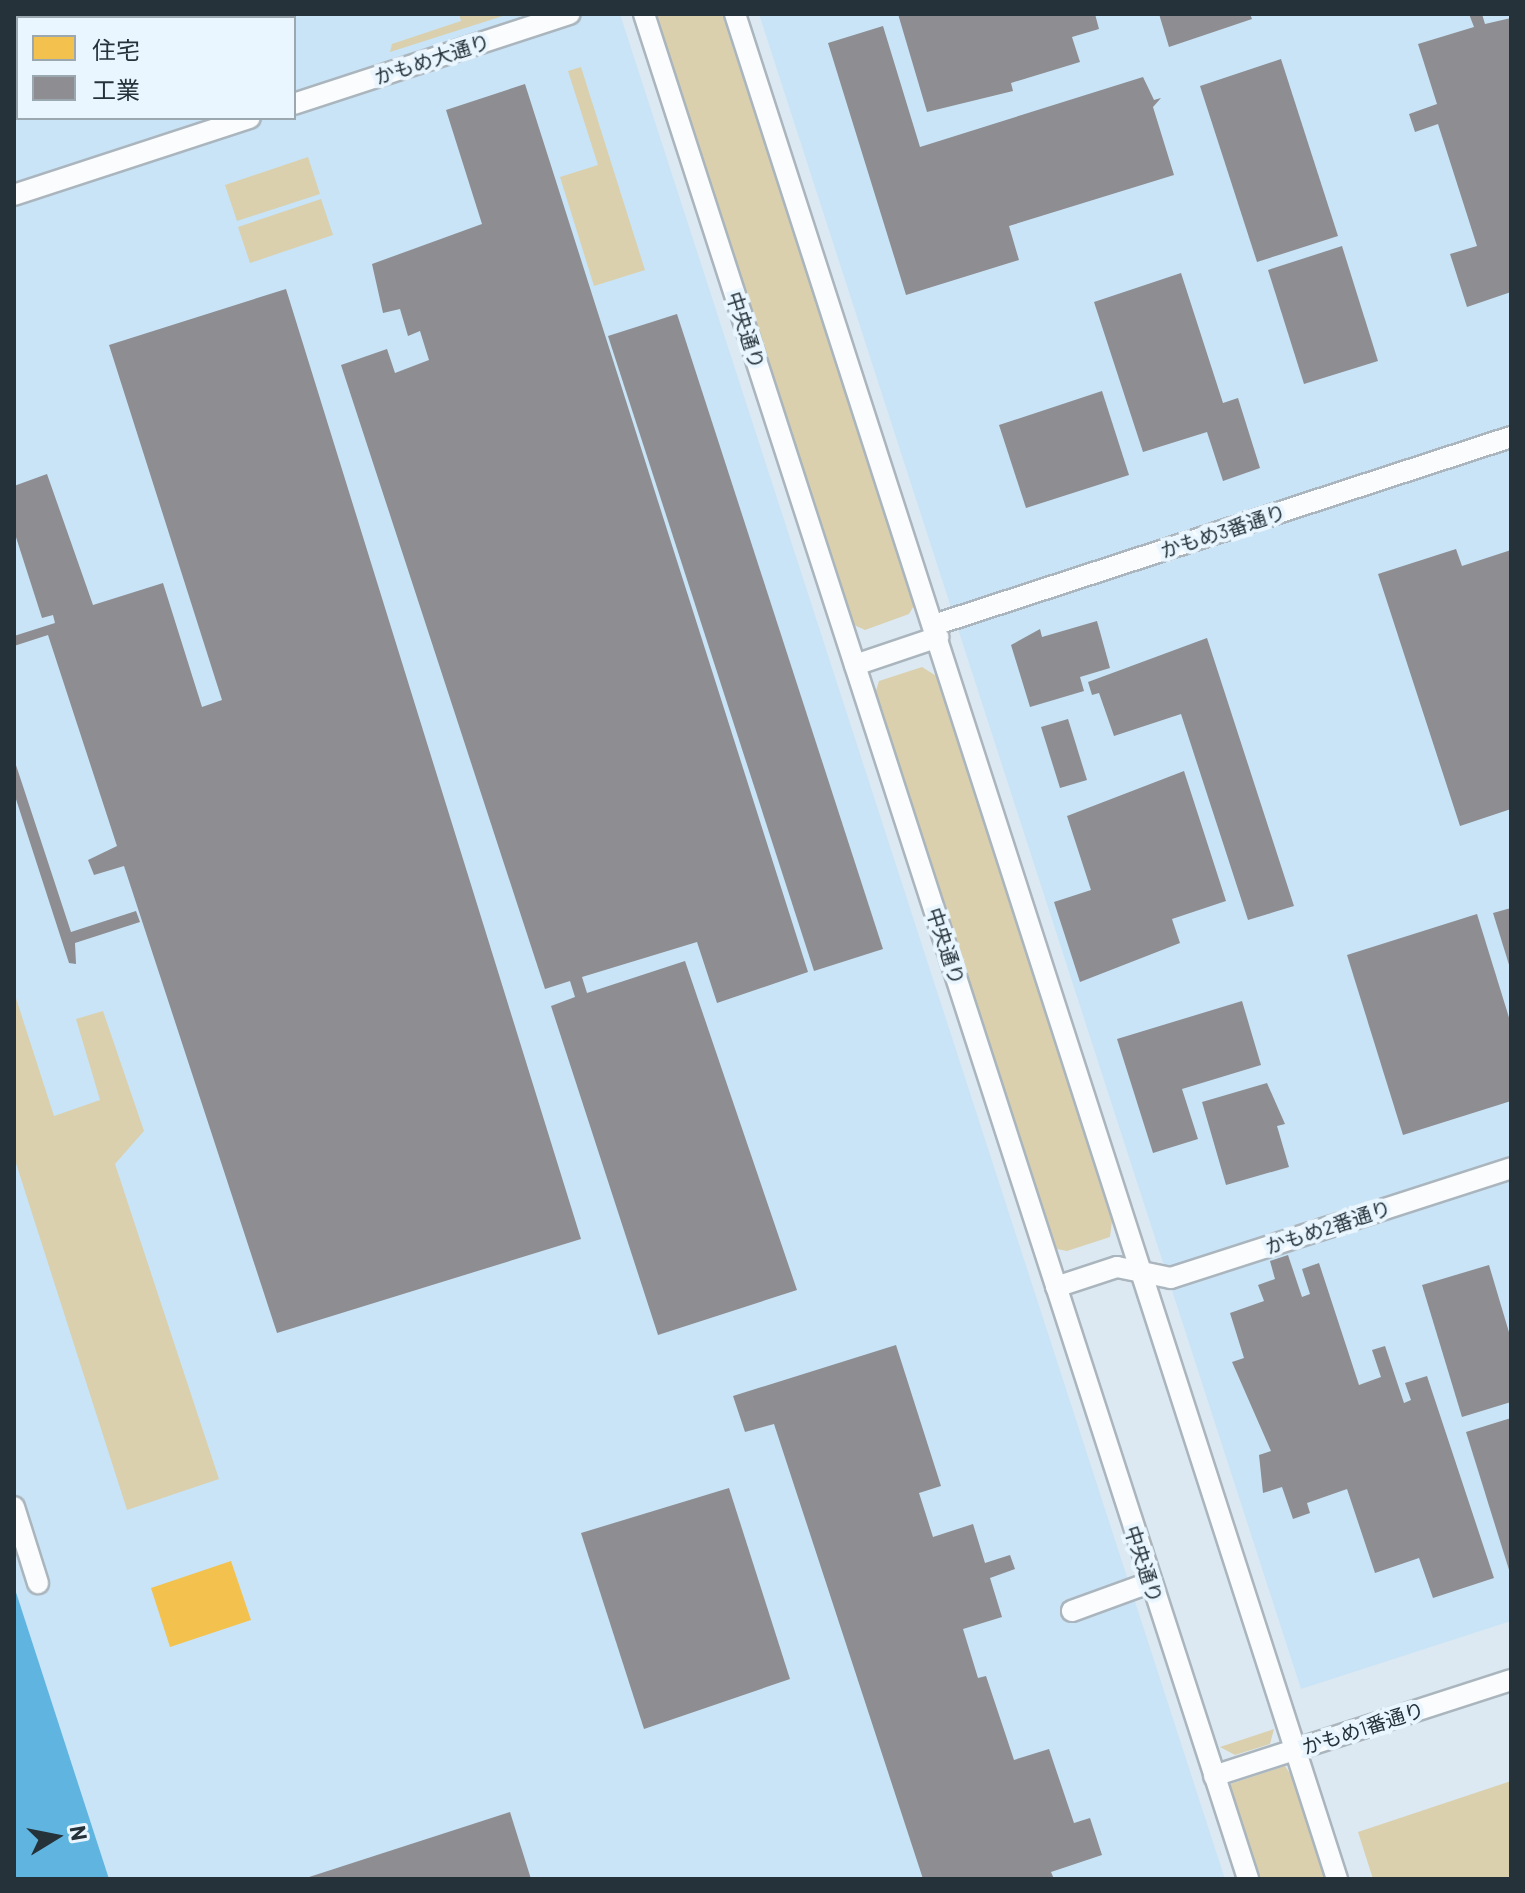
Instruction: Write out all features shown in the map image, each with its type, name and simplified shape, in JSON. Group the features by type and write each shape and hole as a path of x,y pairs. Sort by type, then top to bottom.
{"street":[{"name":"かもめ大通り","path":"296,103 570,14"},
{"name":"中央通り","path":"644,14 1149,1583 1248,1879"},
{"path":"735,14 1337,1879"},
{"path":"14,195 244,120"},
{"name":"かもめ3番通り","path":"855,665 936,631 1511,437"},
{"name":"かもめ2番通り","path":"1056,1287 1117,1267 1145,1277 1171,1278 1511,1168"},
{"path":"14,1507 38,1583"},
{"path":"1072,1611 1149,1583"},
{"name":"かもめ1番通り","path":"1214,1776 1511,1680"}],"shaded area":[{"path":"14,14 620,14 1225,1879 108,1879 14,1586"},
{"path":"459,14 509,14 390,52 392,44 461,21"},
{"path":"722,14 915,604 909,614 865,630 854,625 657,16"},
{"path":"759,14 1511,14 1511,1621 1301,1689"},
{"path":"581,67 645,270 594,286 560,177 598,165 568,71"},
{"path":"308,157 320,194 237,221 225,185"},
{"path":"321,199 333,235 250,263 238,227"},
{"path":"922,667 938,677 1112,1221 1110,1237 1067,1251 1057,1249 875,694 879,681"},
{"path":"14,992 54,1116 100,1100 76,1019 103,1011 144,1131 115,1164 219,1479 127,1510 14,1157"},
{"path":"1274,1729 1270,1744 1235,1755 1220,1747"},
{"path":"1285,1766 1293,1778 1326,1879 1258,1879 1230,1784"},
{"path":"1511,1781 1511,1879 1373,1879 1358,1832"}],"water":[{"path":"14,1586 109,1879 14,1879"}],"building: 住宅":[{"path":"231,1561 251,1620 170,1647 151,1588"}],"building: 工業":[{"path":"14,14 260,16 16,16 14,91"},
{"path":"898,14 1095,14 1099,29 1072,37 1080,62 1011,83 1013,91 927,112"},
{"path":"1159,14 1250,14 1252,19 1169,47"},
{"path":"1469,14 1482,14 1485,24 1511,18 1511,292 1467,307 1450,254 1477,246 1438,124 1415,132 1409,114 1437,104 1418,44 1474,27"},
{"path":"883,26 920,147 1143,77 1154,100 1161,98 1153,107 1174,175 1009,226 1019,260 906,295 828,43"},
{"path":"1281,59 1338,236 1257,262 1200,86"},
{"path":"525,84 808,972 717,1003 697,942 582,977 587,993 685,961 797,1290 658,1335 551,1006 575,997 570,981 545,989 341,365 387,349 395,373 429,360 420,331 408,336 400,309 383,313 372,264 482,224 446,110"},
{"path":"1342,246 1378,361 1304,384 1268,270"},
{"path":"1181,273 1223,403 1238,398 1260,468 1223,481 1207,432 1143,452 1094,302"},
{"path":"286,289 581,1239 277,1333 124,866 94,875 88,860 117,846 48,635 14,646 14,636 55,623 53,615 42,618 14,531 14,486 47,474 93,605 163,583 202,707 222,700 109,345"},
{"path":"677,314 883,949 814,971 608,336"},
{"path":"1102,391 1129,475 1026,508 999,425"},
{"path":"1456,549 1462,566 1511,550 1511,809 1460,826 1378,574"},
{"path":"1097,621 1110,668 1080,677 1084,691 1030,707 1011,645 1040,629 1042,637"},
{"path":"1207,638 1294,906 1248,920 1181,714 1114,736 1099,693 1092,695 1088,682"},
{"path":"1068,719 1087,780 1060,788 1041,727"},
{"path":"14,759 71,932 136,911 140,922 75,943 76,964 69,963 14,793"},
{"path":"1184,771 1226,901 1172,919 1180,943 1080,982 1054,902 1091,890 1067,816"},
{"path":"1511,908 1511,968 1510,968 1493,913"},
{"path":"1477,914 1511,1024 1511,1101 1403,1135 1347,955"},
{"path":"1242,1001 1261,1065 1182,1089 1198,1139 1153,1153 1117,1039"},
{"path":"1267,1083 1285,1124 1277,1126 1289,1167 1226,1185 1202,1102"},
{"path":"1288,1255 1302,1297 1310,1294 1302,1269 1319,1263 1359,1385 1381,1377 1372,1350 1385,1346 1404,1403 1411,1400 1405,1383 1427,1376 1494,1578 1433,1598 1419,1558 1375,1573 1347,1489 1307,1503 1310,1513 1293,1519 1282,1487 1263,1493 1259,1455 1271,1451 1232,1362 1244,1358 1230,1313 1264,1301 1258,1285 1275,1279 1270,1261"},
{"path":"1489,1265 1511,1339 1511,1402 1462,1417 1422,1285"},
{"path":"896,1345 941,1486 919,1493 933,1537 973,1524 985,1563 1010,1555 1015,1569 990,1578 1002,1617 963,1629 978,1678 986,1676 1014,1760 1049,1749 1074,1823 1090,1818 1102,1855 1051,1872 1054,1879 923,1879 774,1424 745,1432 733,1396"},
{"path":"1511,1418 1511,1573 1510,1573 1466,1432"},
{"path":"729,1488 790,1679 644,1729 581,1533"},
{"path":"510,1812 531,1879 306,1879 306,1878"}]}
